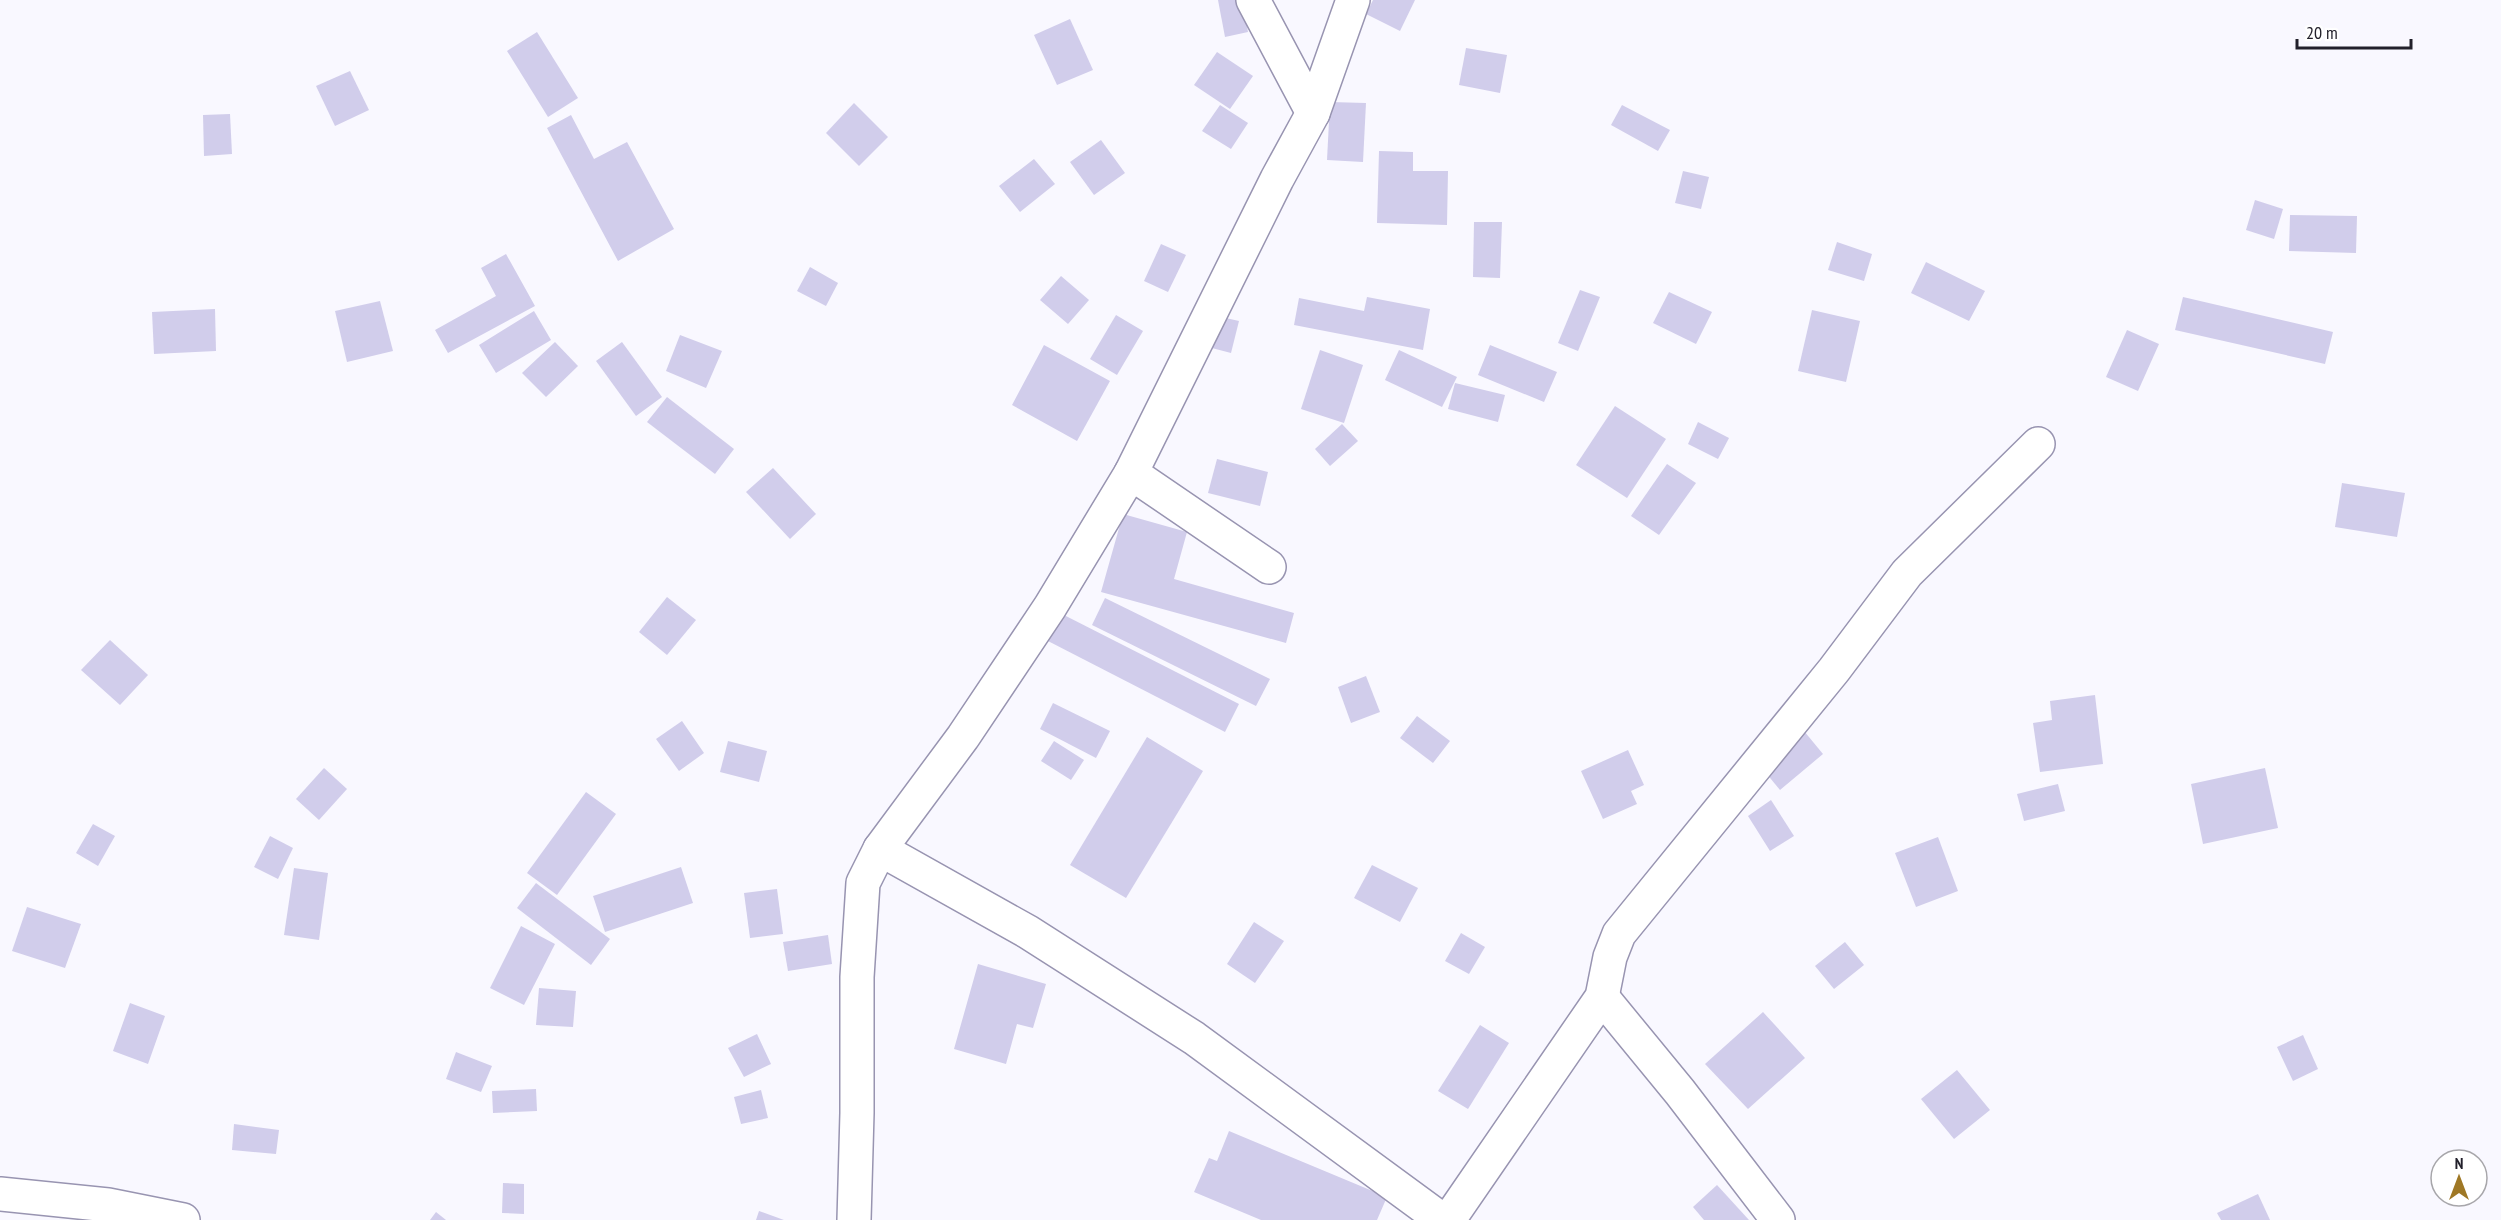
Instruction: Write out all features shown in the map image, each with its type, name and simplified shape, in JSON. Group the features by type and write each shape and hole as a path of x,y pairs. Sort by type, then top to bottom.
{"street":[{"path":"1253,0 1313,114"},
{"path":"854,1220 857,977 863,883 880,849 975,718 1050,607 1131,473 1277,179 1313,114 1353,0"},
{"path":"880,849 1028,932 1194,1038 1438,1217 1445,1219 1452,1215 1602,997 1610,957 1619,934 1834,670 1907,573 2038,444"},
{"path":"1131,473 1269,567"},
{"path":"1602,997 1680,1092 1778,1220"},
{"path":"0,1194 108,1205 183,1220"}],"building":[{"path":"1218,0 1242,0 1248,32 1225,37"},
{"path":"1373,0 1415,0 1400,31 1366,14"},
{"path":"1070,19 1093,70 1057,85 1034,35"},
{"path":"537,32 578,98 548,117 507,51"},
{"path":"1466,48 1507,55 1500,93 1459,85"},
{"path":"1217,52 1253,76 1230,109 1194,85"},
{"path":"350,71 369,110 335,126 316,86"},
{"path":"1330,102 1366,103 1363,162 1327,160"},
{"path":"854,103 888,137 859,166 826,133"},
{"path":"1220,105 1248,123 1231,149 1202,131"},
{"path":"1622,105 1670,130 1658,151 1611,125"},
{"path":"230,114 232,154 204,156 203,115"},
{"path":"571,115 594,159 627,142 674,229 618,261 547,128"},
{"path":"1101,140 1125,173 1094,195 1070,162"},
{"path":"1379,151 1413,152 1413,171 1448,171 1447,225 1377,223"},
{"path":"1034,159 1055,184 1020,212 999,186"},
{"path":"1683,171 1709,177 1701,209 1675,203"},
{"path":"2255,200 2283,209 2274,239 2246,230"},
{"path":"2290,215 2357,216 2356,253 2289,251"},
{"path":"1474,222 1502,222 1500,278 1473,277"},
{"path":"1837,242 1872,254 1864,281 1828,270"},
{"path":"1161,244 1186,255 1168,292 1144,281"},
{"path":"506,254 535,306 448,353 435,330 496,296 481,268"},
{"path":"1926,262 1985,291 1969,321 1911,293"},
{"path":"810,267 838,283 826,306 797,291"},
{"path":"1061,276 1089,300 1068,324 1040,300"},
{"path":"1580,290 1600,297 1578,351 1558,343"},
{"path":"1669,292 1712,312 1696,344 1653,323"},
{"path":"1367,297 1430,309 1423,350 1294,325 1299,298 1364,311"},
{"path":"2183,297 2333,332 2325,364 2175,330"},
{"path":"380,301 393,351 347,362 335,311"},
{"path":"215,309 216,351 154,354 152,312"},
{"path":"1812,310 1860,321 1846,382 1798,371"},
{"path":"534,311 551,340 496,373 479,345"},
{"path":"1116,315 1143,331 1117,375 1090,359"},
{"path":"1217,316 1239,321 1231,353 1208,347"},
{"path":"2127,330 2159,344 2138,391 2106,377"},
{"path":"680,335 722,351 706,388 666,371"},
{"path":"555,342 578,366 546,397 522,373"},
{"path":"622,342 662,397 636,416 596,361"},
{"path":"1044,345 1110,381 1077,441 1012,405"},
{"path":"1490,345 1557,372 1544,402 1478,375"},
{"path":"1320,350 1363,365 1344,423 1301,409"},
{"path":"1399,350 1457,377 1442,407 1385,380"},
{"path":"1455,383 1505,395 1498,422 1448,409"},
{"path":"667,397 734,449 715,474 647,422"},
{"path":"1615,406 1666,439 1627,498 1576,465"},
{"path":"1698,422 1729,438 1718,459 1688,444"},
{"path":"1342,424 1358,441 1330,466 1315,449"},
{"path":"1217,459 1268,472 1260,506 1208,493"},
{"path":"1667,464 1696,483 1659,535 1631,516"},
{"path":"773,468 816,514 790,539 746,492"},
{"path":"2342,483 2405,493 2397,537 2335,527"},
{"path":"1123,514 1187,532 1174,579 1294,613 1286,643 1101,592"},
{"path":"667,597 696,620 667,655 639,632"},
{"path":"1105,598 1270,679 1256,706 1092,625"},
{"path":"1060,613 1239,704 1225,732 1046,640"},
{"path":"110,640 148,675 120,705 81,670"},
{"path":"1366,676 1380,712 1351,723 1338,687"},
{"path":"2095,695 2103,764 2040,772 2033,723 2052,720 2050,701"},
{"path":"1053,703 1110,731 1096,758 1040,729"},
{"path":"1417,716 1450,741 1433,763 1400,738"},
{"path":"682,721 704,753 679,771 656,739"},
{"path":"1804,731 1823,754 1780,790 1761,767"},
{"path":"1147,737 1203,771 1126,898 1070,865"},
{"path":"728,741 767,751 759,782 720,772"},
{"path":"1054,741 1084,760 1071,780 1041,761"},
{"path":"1628,750 1644,785 1631,791 1637,804 1603,819 1581,771"},
{"path":"324,768 347,789 319,820 296,799"},
{"path":"2265,768 2278,828 2203,844 2191,784"},
{"path":"2058,784 2065,811 2024,821 2017,794"},
{"path":"586,792 616,814 557,895 527,873"},
{"path":"1771,800 1794,836 1770,851 1748,816"},
{"path":"93,824 115,836 98,866 76,853"},
{"path":"270,836 293,848 278,879 254,867"},
{"path":"1938,837 1958,891 1916,907 1895,853"},
{"path":"1372,865 1418,888 1400,922 1354,898"},
{"path":"681,867 693,903 605,932 593,896"},
{"path":"294,868 328,873 319,940 284,935"},
{"path":"536,883 610,939 591,965 517,908"},
{"path":"777,889 783,934 750,938 744,893"},
{"path":"27,907 81,924 65,968 12,951"},
{"path":"1254,922 1284,941 1255,983 1227,964"},
{"path":"521,926 555,944 524,1005 490,988"},
{"path":"1461,933 1485,947 1469,974 1445,961"},
{"path":"828,935 832,964 788,971 783,942"},
{"path":"1845,942 1864,965 1834,989 1815,966"},
{"path":"978,964 1046,984 1033,1028 1017,1024 1006,1064 954,1049"},
{"path":"539,988 576,991 573,1027 536,1025"},
{"path":"130,1003 165,1016 148,1064 113,1051"},
{"path":"1763,1012 1805,1058 1748,1109 1705,1064"},
{"path":"1480,1025 1509,1043 1468,1109 1438,1091"},
{"path":"757,1034 771,1064 744,1077 728,1048"},
{"path":"2303,1035 2318,1069 2293,1081 2277,1047"},
{"path":"456,1052 492,1066 481,1092 446,1079"},
{"path":"1957,1070 1990,1110 1954,1139 1921,1099"},
{"path":"536,1089 537,1111 493,1113 492,1091"},
{"path":"761,1090 768,1118 741,1124 734,1097"},
{"path":"234,1124 279,1130 276,1154 232,1150"},
{"path":"1229,1131 1387,1197 1377,1220 1261,1220 1194,1192 1209,1158 1217,1161"},
{"path":"503,1183 524,1184 524,1214 502,1213"},
{"path":"1717,1185 1749,1220 1704,1220 1693,1207"},
{"path":"2258,1194 2270,1220 2221,1220 2217,1213"},
{"path":"759,1211 784,1220 756,1220"},
{"path":"436,1212 446,1220 430,1220"}]}
